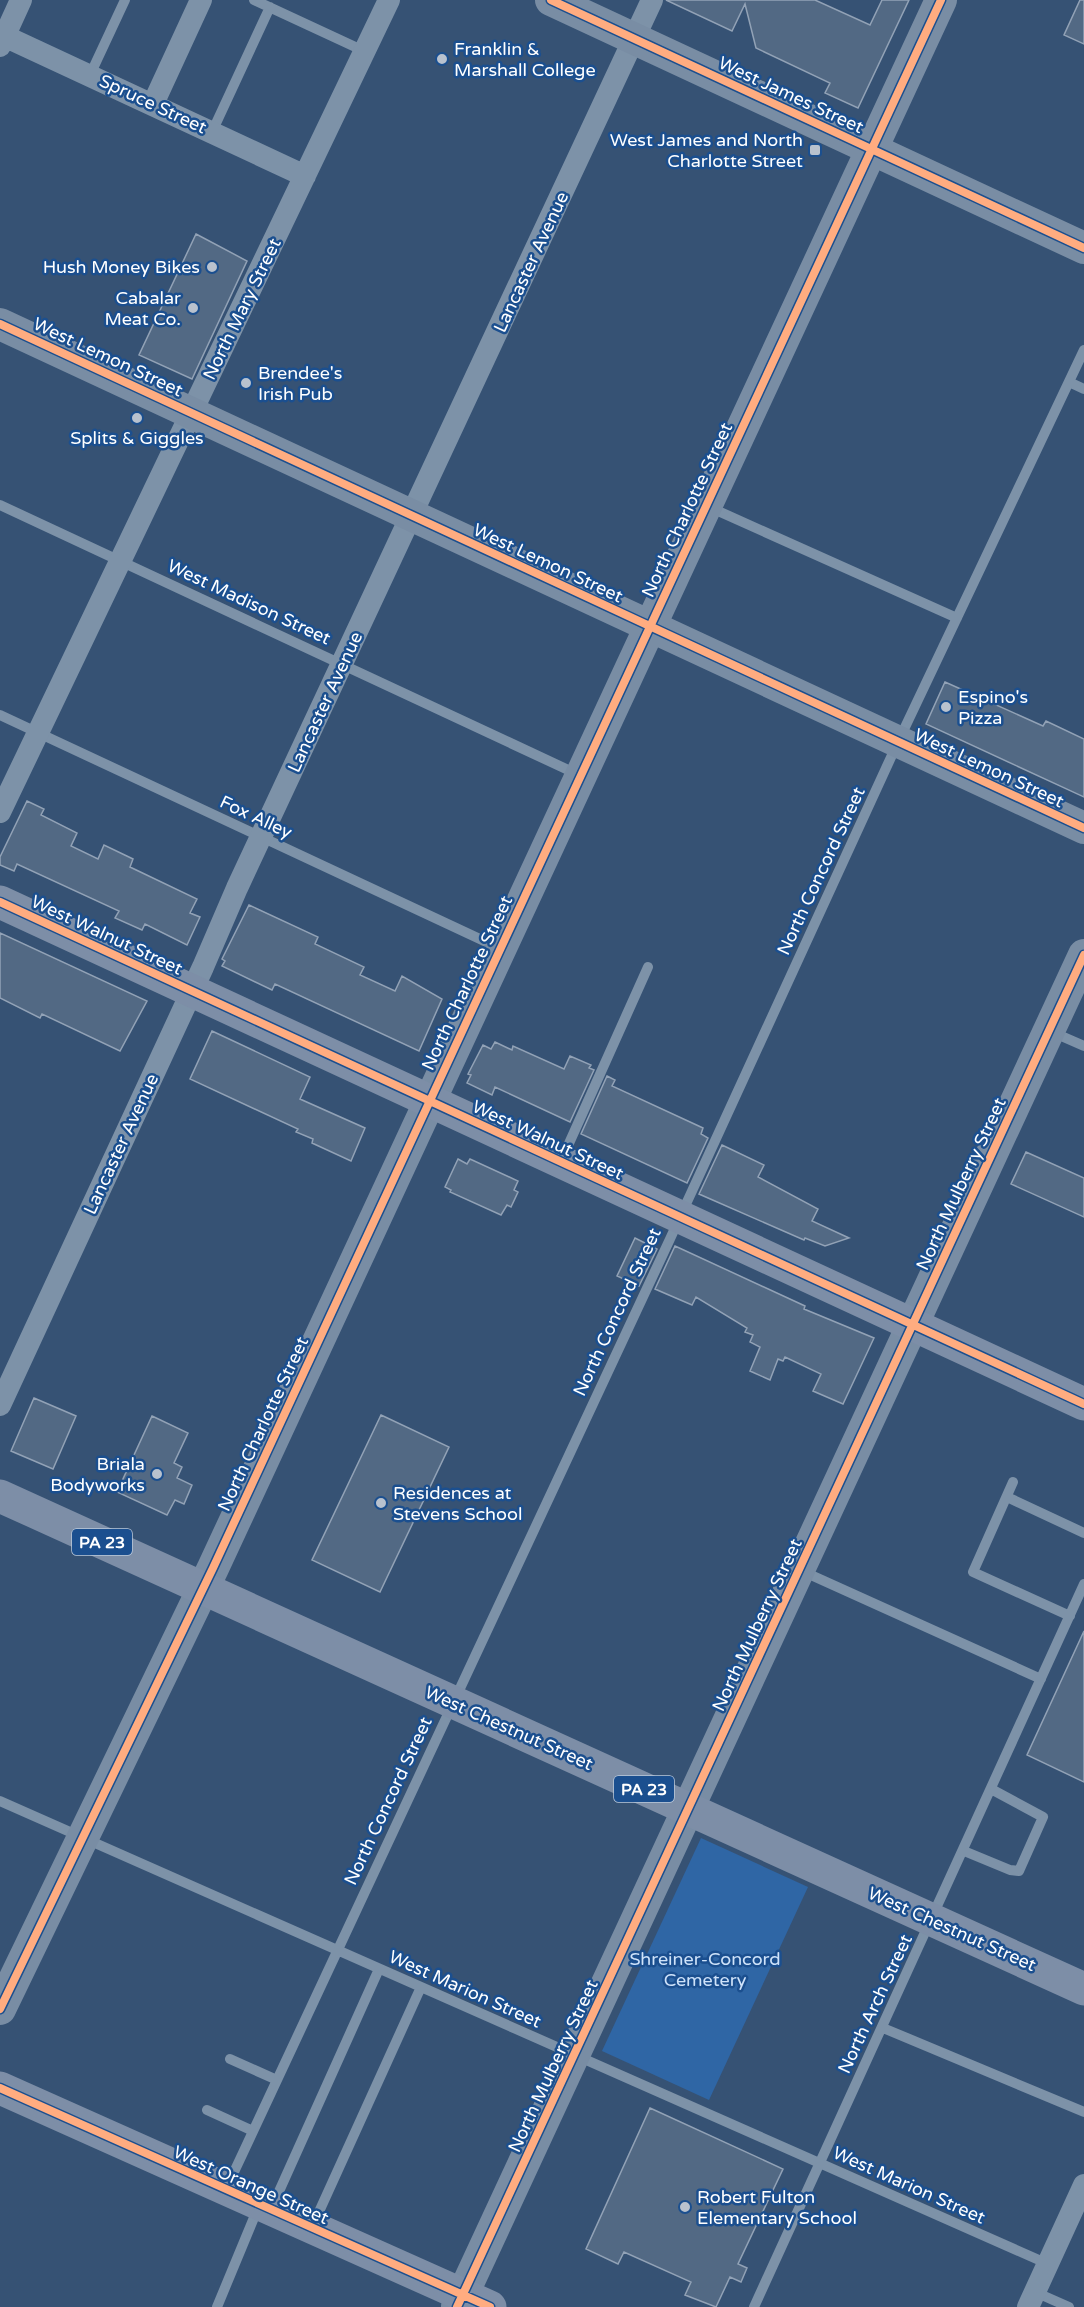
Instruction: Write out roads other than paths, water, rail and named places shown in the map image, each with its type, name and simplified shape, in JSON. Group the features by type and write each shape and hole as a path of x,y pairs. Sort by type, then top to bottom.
{"main road":[{"name":"West Walnut Street","path":"0,902 1084,1404"},
{"name":"West Chestnut Street","path":"0,1496 1084,1989"},
{"name":"West Orange Street","path":"0,2088 311,2228 470,2303"}],"street":[{"path":"2,39 21,0"},
{"path":"153,104 201,0"},
{"name":"North Mary Street","path":"0,812 389,0"},
{"name":"West James Street","path":"551,0 1084,248"},
{"name":"Lancaster Avenue","path":"0,1405 261,837 652,0"},
{"name":"North Charlotte Street","path":"0,2009 203,1588 941,0"},
{"name":"Spruce Street","path":"2,39 90,75 305,176"},
{"name":"West Lemon Street","path":"0,324 1084,828"},
{"name":"North Mulberry Street","path":"470,2303 574,2055 1084,955"},
{"path":"1032,2300 1084,2185"}],"lane":[{"path":"90,75 125,0"},
{"path":"254,0 364,51"},
{"path":"212,132 270,8"},
{"name":"North Concord Street","path":"226,2190 680,1218 898,742 1084,350"},
{"path":"1069,382 1084,389"},
{"name":"West Madison Street","path":"0,505 581,776"},
{"path":"706,505 957,618"},
{"name":"Fox Alley","path":"0,716 499,948"},
{"path":"561,1162 648,967"},
{"path":"1049,1031 1084,1046"},
{"path":"1014,1482 973,1572 1070,1616"},
{"path":"1007,1497 1084,1533"},
{"path":"799,1570 1041,1679"},
{"name":"North Arch Street","path":"754,2307 1084,1584"},
{"path":"964,1851 1010,1870 1019,1871 1043,1817 991,1789"},
{"name":"West Marion Street","path":"0,1801 1048,2264"},
{"path":"217,2307 379,1969"},
{"path":"311,2228 421,1987"},
{"path":"883,2028 1084,2112"},
{"path":"230,2059 277,2080"},
{"path":"207,2110 253,2131"},
{"path":"1032,2300 1069,2307"}],"place":[{"name":"Franklin & Marshall College","path":"442,59"},
{"name":"West James and North Charlotte Street","path":"815,150"},
{"name":"Hush Money Bikes","path":"212,267"},
{"name":"Cabalar Meat Co.","path":"193,308"},
{"name":"Brendee's Irish Pub","path":"246,383"},
{"name":"Splits & Giggles","path":"137,418"},
{"name":"Espino's Pizza","path":"946,707"},
{"name":"Briala Bodyworks","path":"157,1474"},
{"name":"Residences at Stevens School","path":"381,1503"},
{"name":"Robert Fulton Elementary School","path":"685,2207"}],"park label":[{"name":"Shreiner-Concord Cemetery","path":"705,1969"}]}
